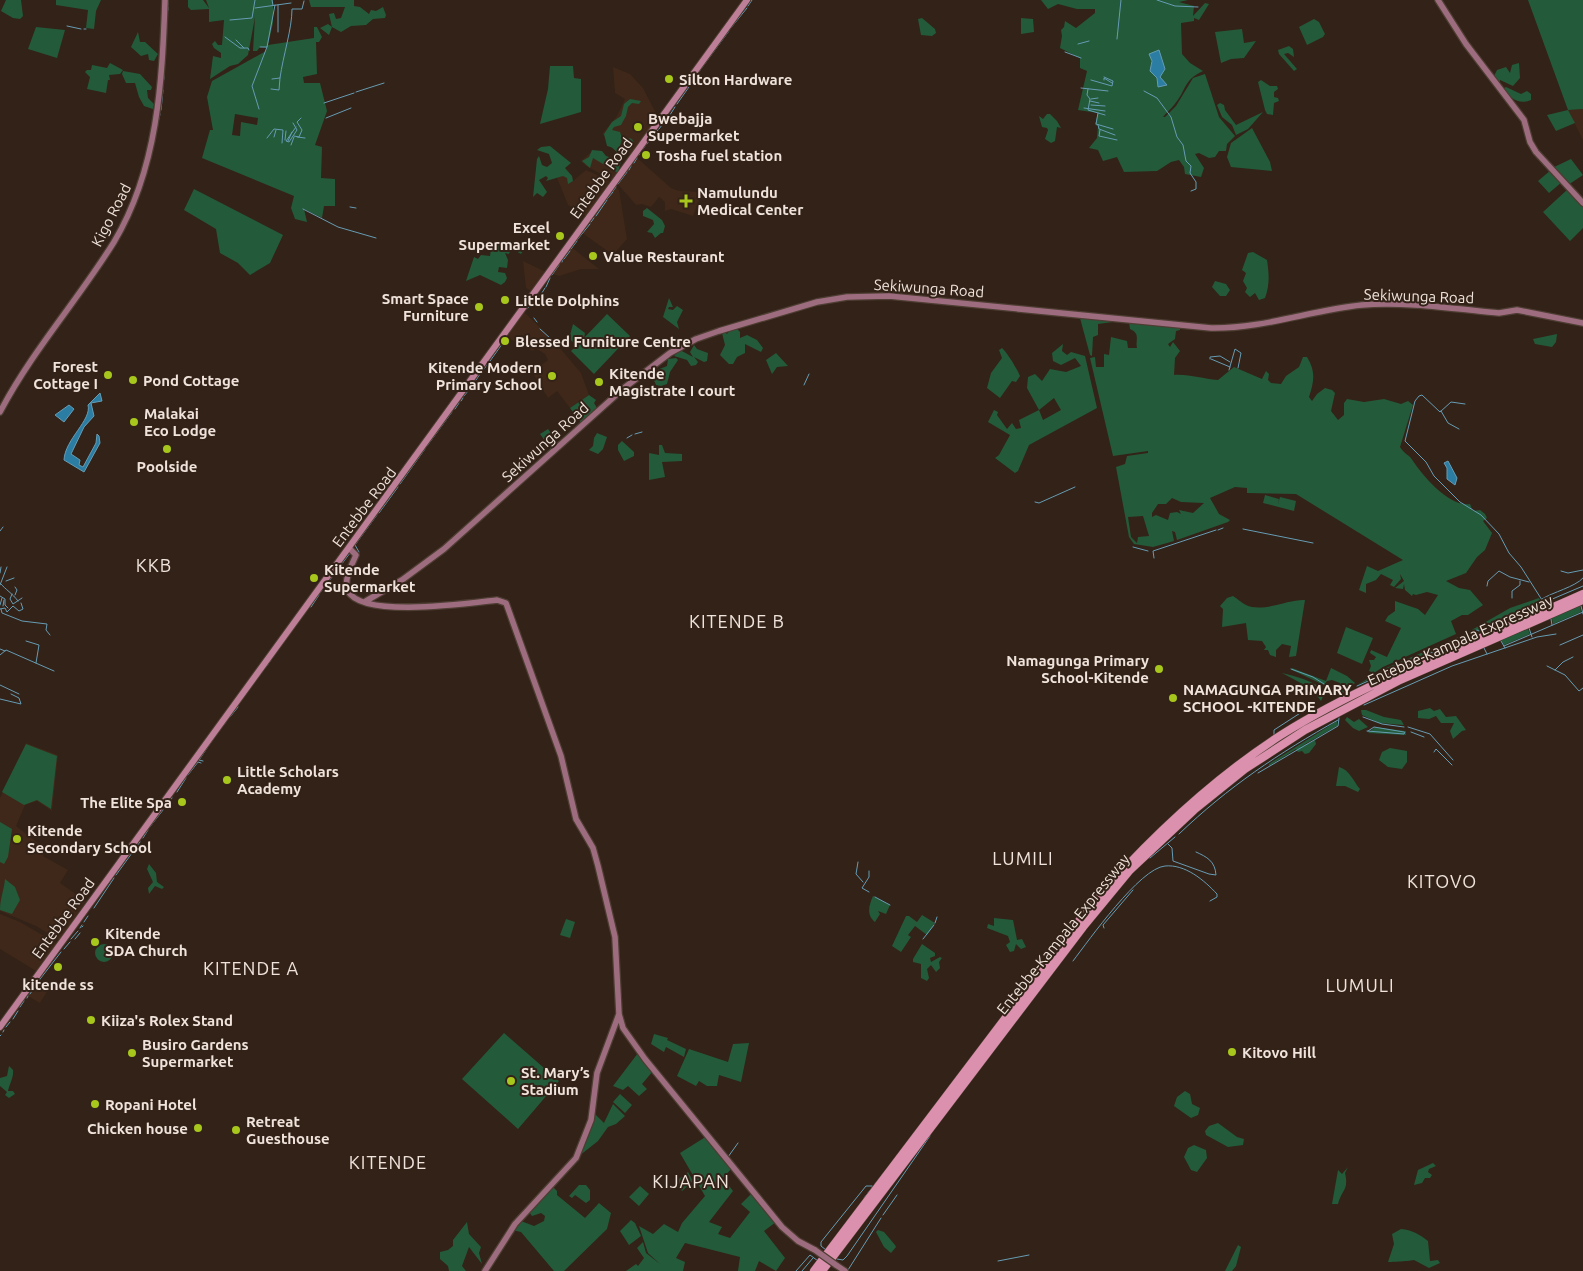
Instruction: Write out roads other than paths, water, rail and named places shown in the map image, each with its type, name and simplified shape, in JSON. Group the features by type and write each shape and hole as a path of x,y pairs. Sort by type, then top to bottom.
{"highway":[{"name":"Entebbe-Kampala Expressway","path":"814,1271 1088,910 1125,866 1168,824 1218,780 1303,723 1407,671 1583,594"},
{"name":"Entebbe-Kampala Expressway","path":"822,1271 1089,920 1138,861 1194,810 1245,768 1304,730 1400,680 1583,600"}],"main road":[{"name":"Entebbe Road","path":"0,1028 747,0"}],"street":[{"name":"Kigo Road","path":"0,412 40,345 113,242 136,197 144,175 159,109 165,0"},
{"path":"1438,0 1458,32 1524,120 1530,142 1536,152 1583,203"},
{"name":"Sekiwunga Road","path":"366,601 402,580 444,549 618,393 656,362 696,339 817,302 847,296 889,296 1211,328 1256,325 1353,306 1378,304 1498,312 1516,310 1583,323"},
{"path":"349,548 356,555 346,586 354,597 403,609 497,600 506,603 561,756 576,819 593,848 598,866 617,952 619,1014 623,1028 636,1048 762,1204 792,1236 845,1271"},
{"path":"485,1271 515,1224 576,1158 590,1126 597,1073 619,1014"}],"water":[{"path":"1159,50 1165,69 1160,77 1167,85 1158,87 1157,78 1150,71 1152,61 1149,54"},
{"path":"100,393 102,401 91,403 94,416 84,427 71,454 80,460 79,465 83,467 96,443 97,434 99,436 100,443 84,472 64,460 65,452 86,417 88,405"},
{"path":"69,405 74,409 64,422 55,415"},
{"path":"1448,461 1457,478 1455,485 1447,479 1447,468 1444,463"}],"waterway":[{"path":"230,20 252,18 255,0"},
{"path":"272,0 273,5"},
{"path":"748,6 752,0"},
{"path":"1117,39 1121,0"},
{"path":"1157,0 1175,6 1198,7"},
{"path":"272,79 280,78 291,25 292,9 302,9 304,1"},
{"path":"255,8 291,3"},
{"path":"260,47 267,47 275,5"},
{"path":"278,5 278,32"},
{"path":"730,29 747,8"},
{"path":"67,26 81,29"},
{"path":"692,81 729,31"},
{"path":"225,37 240,48 248,48 249,50"},
{"path":"236,40 244,48"},
{"path":"1078,44 1089,41"},
{"path":"259,109 252,86 267,47"},
{"path":"1065,52 1081,58"},
{"path":"164,72 164,79"},
{"path":"1091,80 1112,86 1113,81 1104,77"},
{"path":"271,89 279,90 280,78"},
{"path":"1104,80 1104,78 1112,83"},
{"path":"356,92 384,83"},
{"path":"677,104 691,84"},
{"path":"1081,88 1108,91"},
{"path":"1088,89 1087,95 1090,99 1088,110 1105,115"},
{"path":"161,110 163,90"},
{"path":"1144,91 1157,98 1171,117 1177,137 1183,145 1186,161 1191,166 1190,173 1196,182 1196,189 1191,191"},
{"path":"324,103 354,93"},
{"path":"1091,99 1098,98"},
{"path":"1090,101 1099,103"},
{"path":"1091,105 1105,106"},
{"path":"668,118 675,107"},
{"path":"326,118 351,108"},
{"path":"1084,108 1105,111"},
{"path":"1098,113 1096,124 1113,129"},
{"path":"159,119 160,114"},
{"path":"294,136 299,137 302,130 297,122 301,118"},
{"path":"293,123 297,130 289,142 286,141 296,127"},
{"path":"659,129 662,125"},
{"path":"1098,125 1099,129 1115,135"},
{"path":"267,138 274,129 283,130 282,143"},
{"path":"274,137 276,130"},
{"path":"654,135 658,130"},
{"path":"1100,130 1099,136 1117,140"},
{"path":"285,140 286,131"},
{"path":"288,141 292,132"},
{"path":"291,145 294,137"},
{"path":"297,137 305,138"},
{"path":"647,144 652,137"},
{"path":"639,155 645,146"},
{"path":"634,163 637,158"},
{"path":"629,170 631,166"},
{"path":"618,184 627,172"},
{"path":"613,191 616,187"},
{"path":"607,199 613,192"},
{"path":"596,216 607,200"},
{"path":"350,207 356,208"},
{"path":"303,209 338,227 376,238"},
{"path":"591,222 594,218"},
{"path":"577,240 590,224"},
{"path":"571,249 577,241"},
{"path":"564,259 570,251"},
{"path":"552,275 559,265"},
{"path":"546,287 550,278"},
{"path":"540,296 545,288"},
{"path":"528,308 538,298"},
{"path":"534,318 537,322"},
{"path":"540,329 550,338"},
{"path":"490,361 505,340"},
{"path":"1229,370 1235,349 1241,353 1238,368"},
{"path":"1210,359 1210,357 1220,356 1230,362"},
{"path":"1211,359 1230,367"},
{"path":"482,372 489,362"},
{"path":"476,380 480,374"},
{"path":"804,385 809,374"},
{"path":"497,381 501,383"},
{"path":"464,396 475,382"},
{"path":"1465,404 1451,402 1440,412 1422,395 1419,396 1415,401 1405,441 1426,462 1434,476 1460,502 1481,515 1499,534 1509,553 1521,567 1542,600"},
{"path":"455,409 459,403"},
{"path":"1441,411 1448,423 1459,429"},
{"path":"427,446 452,412"},
{"path":"635,434 642,432"},
{"path":"627,438 632,435"},
{"path":"400,484 425,449"},
{"path":"379,513 398,487"},
{"path":"1035,502 1039,503 1075,487"},
{"path":"359,552 355,545 377,515"},
{"path":"0,531 3,527"},
{"path":"1218,530 1223,528"},
{"path":"1243,529 1313,543"},
{"path":"1154,558 1153,551 1216,530"},
{"path":"1133,547 1148,551"},
{"path":"320,593 350,553"},
{"path":"0,573 1,567"},
{"path":"0,585 7,567"},
{"path":"1561,571 1568,573 1583,570"},
{"path":"1487,586 1488,581 1499,571 1510,577 1529,582"},
{"path":"6,581 14,578"},
{"path":"1542,599 1575,584 1583,578"},
{"path":"1512,598 1512,591 1520,585 1520,581"},
{"path":"0,583 18,601"},
{"path":"1543,603 1583,586"},
{"path":"15,587 17,590 15,595"},
{"path":"12,594 10,599 13,604 22,598"},
{"path":"311,607 319,595"},
{"path":"0,596 5,599 5,605 8,608"},
{"path":"0,605 2,598"},
{"path":"3,606 4,600"},
{"path":"1357,686 1542,602"},
{"path":"0,609 5,608 7,612 13,606 19,611 23,609 21,603"},
{"path":"1581,606 1583,614"},
{"path":"1,609 2,613 22,621 47,624 46,630 50,635"},
{"path":"1504,646 1583,612"},
{"path":"301,618 305,613"},
{"path":"1551,619 1552,625"},
{"path":"1529,628 1532,637"},
{"path":"1364,705 1452,666 1537,637 1556,634"},
{"path":"1560,645 1583,635"},
{"path":"26,641 39,645 36,663"},
{"path":"1501,641 1505,648"},
{"path":"1484,648 1487,654"},
{"path":"0,649 5,651"},
{"path":"0,655 6,650 54,671"},
{"path":"1555,670 1563,662 1573,657"},
{"path":"266,667 271,660"},
{"path":"1547,666 1565,675 1579,691 1583,688"},
{"path":"1291,669 1313,677 1332,689"},
{"path":"0,685 19,694"},
{"path":"0,699 21,704 19,698 11,694"},
{"path":"230,717 238,707"},
{"path":"1274,735 1274,730 1308,708"},
{"path":"1363,717 1382,724 1404,727"},
{"path":"1258,773 1338,726 1339,718"},
{"path":"1179,834 1235,786 1295,745 1338,720"},
{"path":"221,728 226,722"},
{"path":"1368,731 1374,727 1404,732"},
{"path":"1408,727 1430,734 1453,760"},
{"path":"1367,731 1404,734 1405,732"},
{"path":"203,761 199,760 218,732"},
{"path":"1411,732 1424,737"},
{"path":"1434,752 1436,749 1452,765"},
{"path":"188,775 198,762 201,763"},
{"path":"177,792 186,778"},
{"path":"166,807 172,798"},
{"path":"149,828 163,810"},
{"path":"143,838 148,830"},
{"path":"1150,858 1175,837"},
{"path":"116,875 140,842"},
{"path":"1168,844 1172,848 1173,861 1216,875 1210,860 1196,852"},
{"path":"858,862 856,874 863,882"},
{"path":"1073,961 1129,891 1155,870 1165,866 1187,870 1206,883 1217,894 1217,897 1210,901"},
{"path":"869,871 869,877 862,888 869,892"},
{"path":"94,908 114,878"},
{"path":"1104,928 1103,925 1133,890"},
{"path":"875,897 890,905"},
{"path":"84,922 88,916"},
{"path":"935,923 937,917"},
{"path":"923,939 934,925"},
{"path":"71,939 78,931"},
{"path":"75,939 80,933"},
{"path":"64,949 70,942"},
{"path":"37,983 61,952"},
{"path":"30,994 36,985"},
{"path":"20,1007 24,1001"},
{"path":"13,1019 18,1011"},
{"path":"6,1027 10,1022"},
{"path":"837,1259 843,1260 847,1256 930,1136"},
{"path":"728,1157 738,1143"},
{"path":"864,1198 885,1171"},
{"path":"826,1250 821,1246 821,1242 866,1186 872,1186"},
{"path":"883,1215 897,1195"},
{"path":"848,1270 881,1218"},
{"path":"796,1271 810,1255 818,1261"},
{"path":"998,1261 1029,1255"},
{"path":"802,1271 813,1258"}],"place":[{"name":"Silton Hardware","path":"669,79"},
{"name":"Bwebajja Supermarket","path":"638,127"},
{"name":"Tosha fuel station","path":"646,155"},
{"name":"Namulundu Medical Center","path":"686,201"},
{"name":"Excel Supermarket","path":"560,236"},
{"name":"Value Restaurant","path":"593,256"},
{"name":"Little Dolphins","path":"505,300"},
{"name":"Smart Space Furniture","path":"479,307"},
{"name":"Blessed Furniture Centre","path":"505,341"},
{"name":"Forest Cottage I","path":"108,375"},
{"name":"Kitende Modern Primary School","path":"552,376"},
{"name":"Pond Cottage","path":"133,380"},
{"name":"Kitende Magistrate I court","path":"599,382"},
{"name":"Malakai Eco Lodge","path":"134,422"},
{"name":"Poolside","path":"167,449"},
{"name":"Kitende Supermarket","path":"314,578"},
{"name":"Namagunga Primary School-Kitende","path":"1159,669"},
{"name":"NAMAGUNGA PRIMARY SCHOOL -KITENDE","path":"1173,698"},
{"name":"Little Scholars Academy","path":"227,780"},
{"name":"The Elite Spa","path":"182,802"},
{"name":"Kitende Secondary School","path":"17,839"},
{"name":"Kitende SDA Church","path":"95,942"},
{"name":"kitende ss","path":"58,967"},
{"name":"Kiiza's Rolex Stand","path":"91,1020"},
{"name":"Kitovo Hill","path":"1232,1052"},
{"name":"Busiro Gardens Supermarket","path":"132,1053"},
{"name":"St. Mary’s Stadium","path":"511,1081"},
{"name":"Ropani Hotel","path":"95,1104"},
{"name":"Chicken house","path":"198,1128"},
{"name":"Retreat Guesthouse","path":"236,1130"}],"district":[{"name":"KKB","path":"154,565"},
{"name":"KITENDE B","path":"737,621"},
{"name":"LUMILI","path":"1023,858"},
{"name":"KITOVO","path":"1442,881"},
{"name":"KITENDE A","path":"251,968"},
{"name":"LUMULI","path":"1360,985"},
{"name":"KITENDE","path":"388,1162"},
{"name":"KIJAPAN","path":"691,1181"}]}
